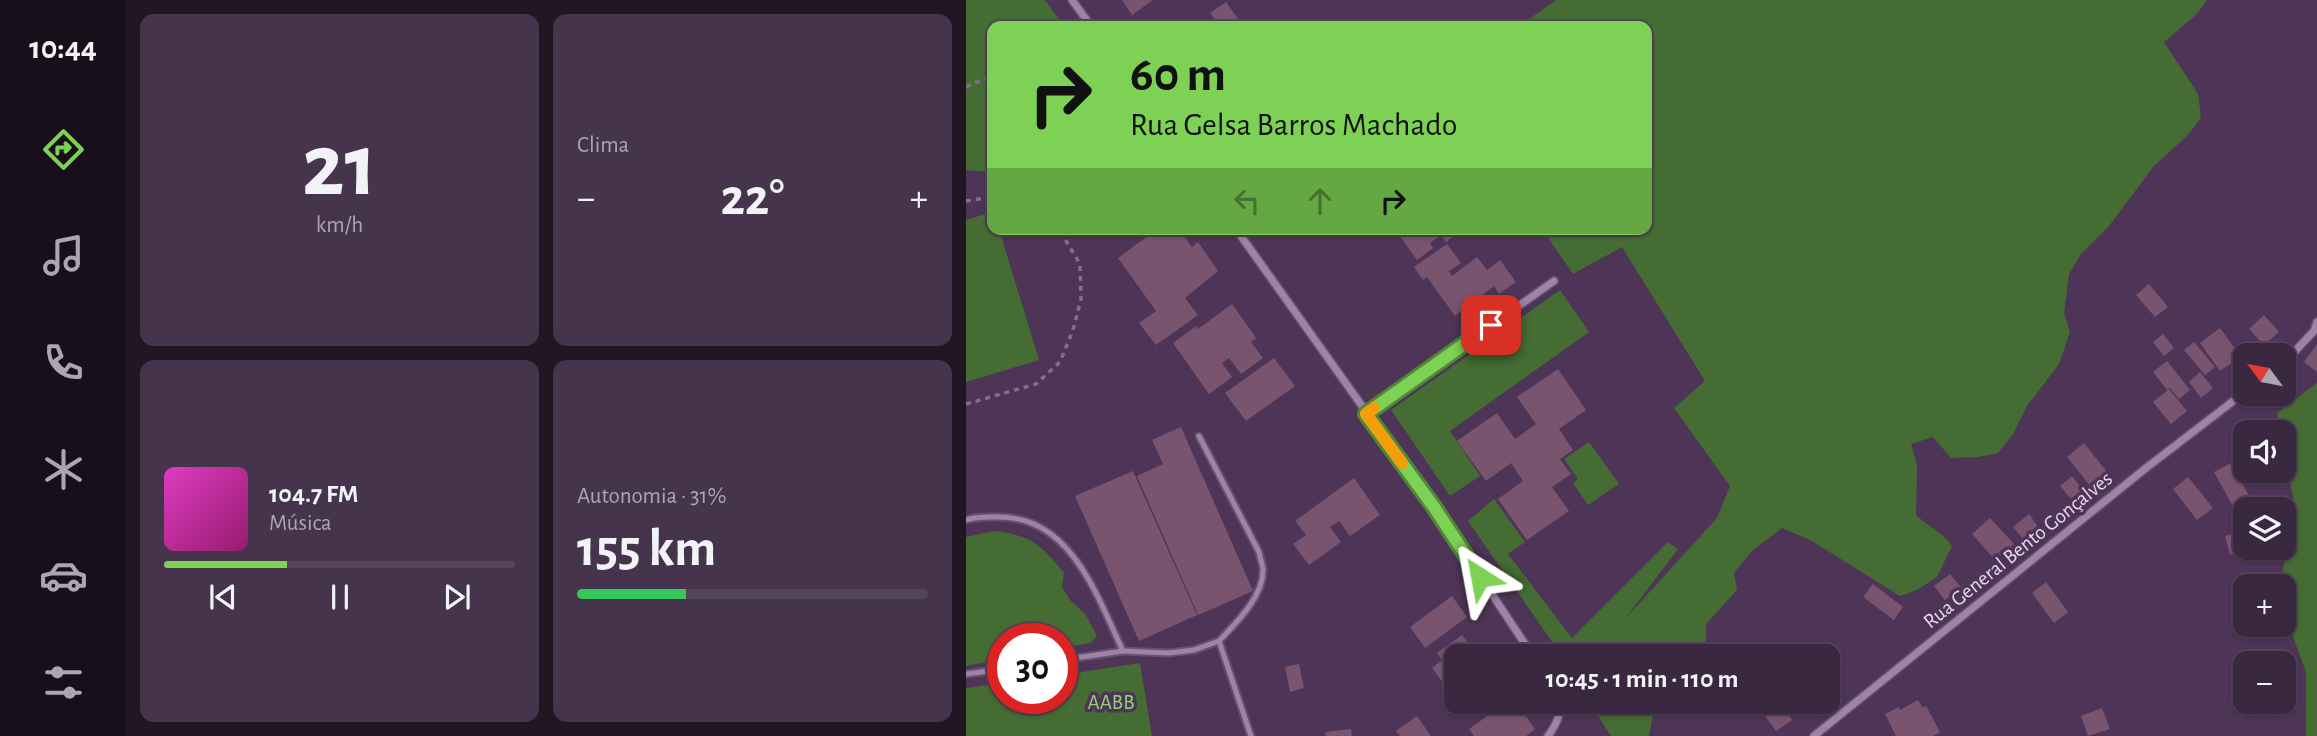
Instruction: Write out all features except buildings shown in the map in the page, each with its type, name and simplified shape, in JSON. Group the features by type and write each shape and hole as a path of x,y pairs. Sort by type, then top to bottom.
{"street":[{"path":"1072,0 1087,21"},
{"path":"1240,235 1434,507 1524,644"},
{"path":"1366,414 1554,281"},
{"path":"2296,351 2314,331 2317,322"},
{"name":"Rua General Bento Gonçalves","path":"1814,736 2146,468 2233,401"},
{"path":"1548,736 1555,727 1559,714"}],"lane":[{"path":"1078,658 1123,651 1168,653 1194,650 1219,641 1246,610 1257,592 1263,571 1259,552 1199,436"},
{"path":"966,520 974,517 1015,517 1054,534 1070,550 1096,594 1123,651"},
{"path":"1219,641 1251,736"},
{"path":"966,674 987,671"}],"path":[{"path":"966,88 987,79"},
{"path":"966,201 987,198"},
{"path":"966,404 1036,384 1060,362 1073,330 1081,299 1080,264 1062,235"}],"green space":[{"path":"966,0 1045,0 1060,21 987,21 987,172 966,170"},
{"path":"1556,0 2207,0 2197,14 2164,42 2198,94 2201,118 2188,135 2154,166 2109,226 2081,254 2069,274 2064,313 2070,332 2059,364 2027,406 2013,434 1998,453 1951,458 1933,437 1911,444 1917,465 1916,515 1952,546 1937,577 1917,590 1900,596 1812,541 1782,528 1752,551 1734,573 1737,590 1706,624 1704,644 1554,644 1468,521 1494,499 1525,542 1508,554 1572,638 1668,542 1678,549 1625,619 1717,518 1730,486 1674,408 1705,381 1622,247 1573,274 1546,235 1652,235 1652,21 1527,21"},
{"path":"987,214 987,235 1001,235 1039,360 966,382 966,220"},
{"path":"1560,290 1589,332 1450,431 1480,476 1450,496 1391,410"},
{"path":"2317,383 2317,736 2306,736 2306,672 2293,637 2296,637 2296,574 2284,574 2283,569 2285,560 2296,560 2296,497 2293,497 2290,483 2296,483 2296,420 2278,420 2277,413 2286,406 2296,406 2296,399"},
{"path":"1589,442 1619,484 1588,505 1573,483 1578,479 1564,459"},
{"path":"994,531 1017,535 1042,548 1064,573 1062,587 1070,600 1086,615 1097,636 1090,643 1078,645 1078,623 987,623 987,662 966,666 966,537"},
{"name":"AABB","path":"1140,663 1152,736 966,736 966,688 987,685 987,714 1078,714 1078,673"},
{"path":"1597,714 1653,714 1649,736 1611,736"}],"slow traffic":[{"path":"1374,408 1366,414 1402,463"}],"route":[{"path":"1480,577 1434,507 1366,414 1491,325"}]}
